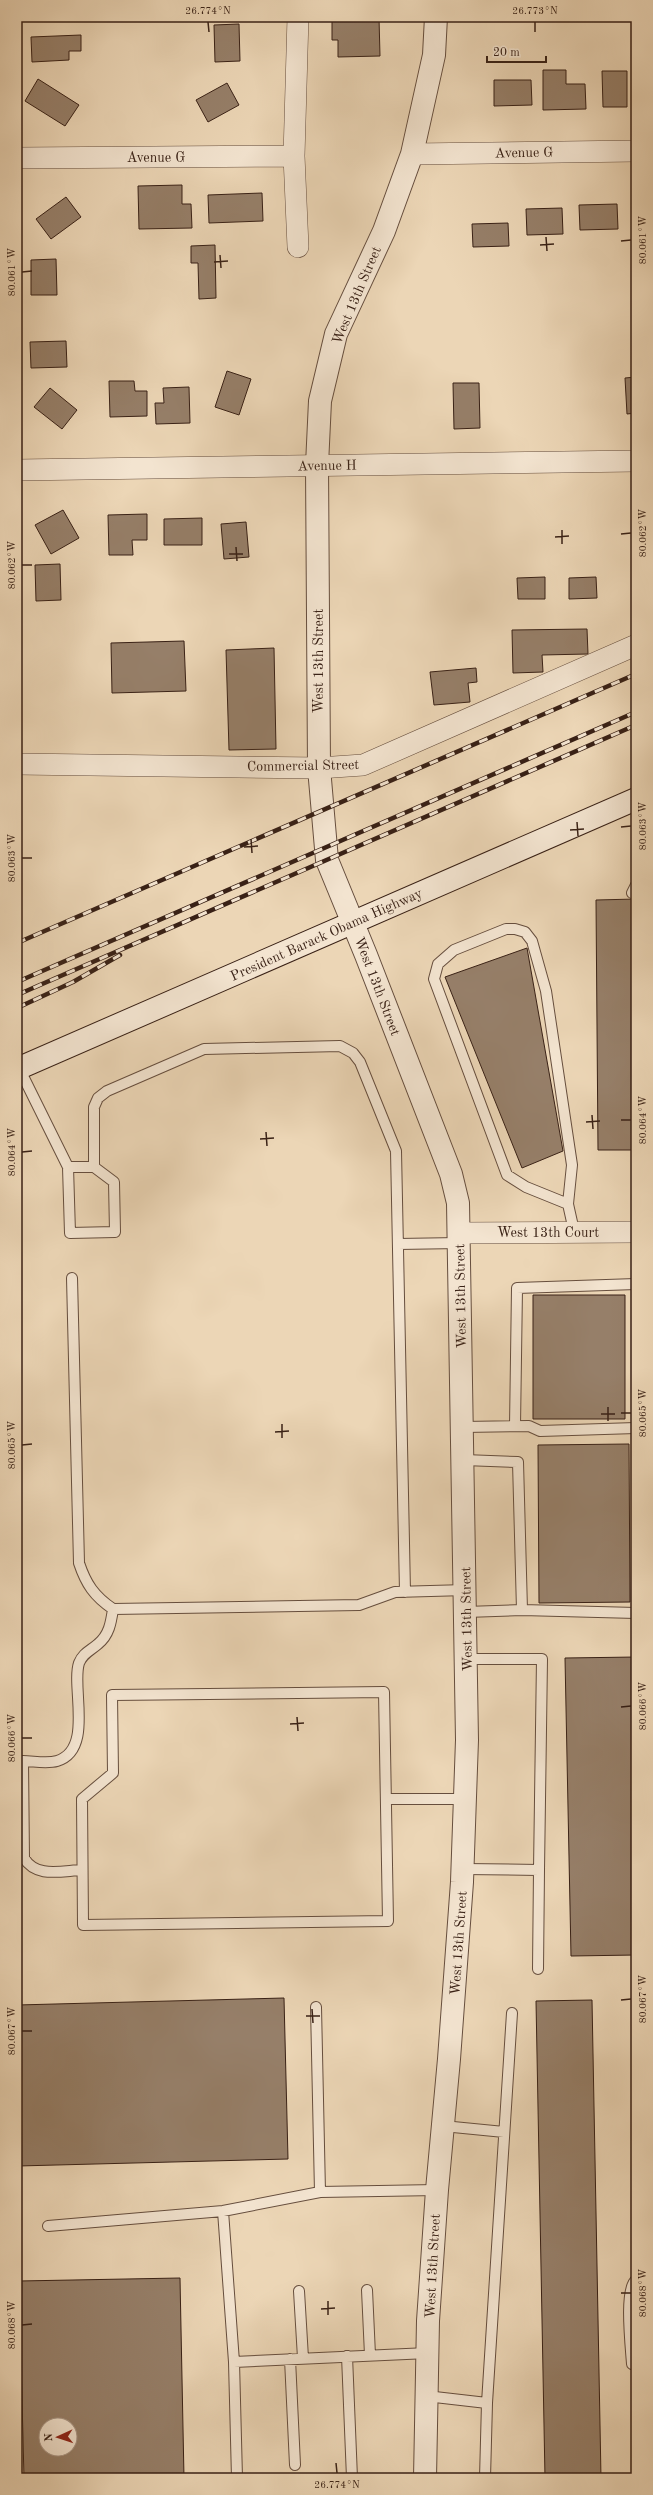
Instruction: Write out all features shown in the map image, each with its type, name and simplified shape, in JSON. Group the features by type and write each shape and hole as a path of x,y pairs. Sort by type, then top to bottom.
{"street":[{"path":"298,17 294,156 298,247"},
{"name":"West 13th Street","path":"425,2478 426,2396 436,2190 443,2126 462,1869 465,1799 467,1659 458,1203 451,1174 353,922 338,892 327,860 319,768 317,465 320,401 336,334 384,231 412,154 434,55 436,17"},
{"name":"Avenue G","path":"412,154 636,151"},
{"name":"Avenue G","path":"17,158 294,156"},
{"name":"Avenue H","path":"17,470 636,461"},
{"name":"Commercial Street","path":"17,764 319,768 362,765 636,645"},
{"name":"President Barack Obama Highway","path":"18,1069 636,799"},
{"name":"West 13th Court","path":"459,1238 574,1231 636,1232"}],"lane":[{"path":"568,1204 526,1187 507,1175 434,979 438,964 454,950 506,929 515,929 525,932 532,941 546,991 572,1165 568,1204 574,1231"},
{"path":"94,1167 94,1107 98,1098 107,1091 204,1049 340,1046 353,1053 360,1062 396,1151 404,1592"},
{"path":"18,1069 68,1167 70,1233 115,1232 114,1182 94,1167 68,1167"},
{"path":"398,1244 459,1238"},
{"path":"72,1278 79,1563 85,1582 97,1599 113,1609 359,1605 395,1592 466,1590"},
{"path":"515,1426 517,1288 636,1284"},
{"path":"463,1427 530,1426 540,1431 636,1428"},
{"path":"464,1460 518,1462 522,1610"},
{"path":"82,1870 36,1871 30,1867 24,1858 23,1762 57,1761 68,1754 75,1743 79,1728 79,1664 85,1652 105,1637 111,1624 113,1609"},
{"path":"466,1612 522,1610 636,1613"},
{"path":"467,1659 542,1659 538,1969"},
{"path":"384,1692 388,1921 83,1925 82,1870 82,1799 113,1773 112,1696 384,1692"},
{"path":"386,1799 465,1799"},
{"path":"462,1869 539,1870"},
{"path":"316,2007 320,2192"},
{"path":"485,2478 487,2403 512,2013"},
{"path":"443,2126 504,2132"},
{"path":"48,2226 223,2211 320,2192 436,2190"},
{"path":"223,2211 234,2362 237,2478"},
{"path":"632,2364 630,2294 633,2282 636,2280"},
{"path":"367,2290 370,2355"},
{"path":"299,2292 303,2358"},
{"path":"234,2362 428,2352"},
{"path":"347,2356 352,2478"},
{"path":"290,2359 295,2465"},
{"path":"426,2396 487,2403"}],"building":[{"path":"332,18 379,18 380,56 338,57 338,40 332,40"},
{"path":"239,24 240,61 215,62 214,25"},
{"path":"81,35 81,51 69,51 69,60 32,62 31,37"},
{"path":"543,70 566,70 566,84 585,84 586,109 543,110"},
{"path":"602,71 627,71 627,107 603,107"},
{"path":"38,79 79,105 65,126 25,101"},
{"path":"494,80 531,80 532,105 494,106"},
{"path":"227,83 239,105 208,122 196,100"},
{"path":"182,185 182,204 191,204 192,228 139,229 138,186"},
{"path":"262,193 263,221 209,223 208,195"},
{"path":"66,197 81,217 51,239 36,219"},
{"path":"617,204 618,229 580,230 579,205"},
{"path":"562,208 563,234 527,235 526,209"},
{"path":"508,223 509,246 473,247 472,224"},
{"path":"215,245 216,298 199,299 198,263 191,263 191,246"},
{"path":"56,259 57,295 31,295 31,260"},
{"path":"66,341 67,367 31,368 30,342"},
{"path":"227,371 251,379 239,415 215,407"},
{"path":"636,377 636,413 627,414 625,378"},
{"path":"109,381 134,381 135,391 147,391 147,416 110,417"},
{"path":"453,383 479,383 480,428 454,429"},
{"path":"189,387 190,423 156,424 155,403 164,403 163,388"},
{"path":"50,388 77,410 62,429 34,407"},
{"path":"63,510 79,538 51,554 35,525"},
{"path":"147,514 147,540 132,540 133,555 109,555 108,515"},
{"path":"202,518 202,545 164,545 164,519"},
{"path":"246,522 249,557 224,559 221,524"},
{"path":"60,564 61,600 36,601 35,565"},
{"path":"545,577 545,599 518,599 517,578"},
{"path":"596,577 597,598 569,599 569,578"},
{"path":"587,629 588,654 542,655 543,672 513,673 512,630"},
{"path":"184,641 186,691 112,693 111,643"},
{"path":"274,648 276,749 229,750 226,650"},
{"path":"476,668 477,682 468,683 470,702 434,705 430,672"},
{"path":"636,899 636,1150 598,1150 596,900"},
{"path":"527,948 563,1151 522,1168 445,977"},
{"path":"533,1295 625,1295 625,1419 533,1419"},
{"path":"629,1444 630,1602 539,1603 538,1445"},
{"path":"636,1657 636,1955 571,1956 565,1658"},
{"path":"284,1998 288,2159 18,2166 17,2005"},
{"path":"592,2000 601,2478 545,2478 536,2001"},
{"path":"180,2278 184,2478 24,2478 19,2281"}],"railway":[{"path":"17,943 636,674"},
{"path":"17,982 636,712"},
{"path":"17,995 636,725"},
{"path":"17,1008 73,982 120,955"}]}
